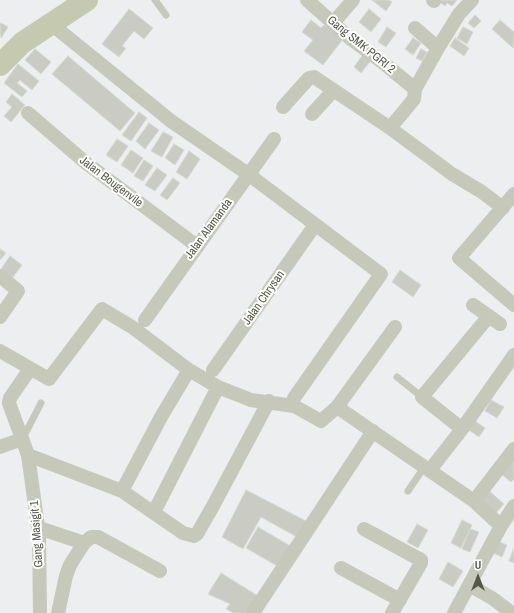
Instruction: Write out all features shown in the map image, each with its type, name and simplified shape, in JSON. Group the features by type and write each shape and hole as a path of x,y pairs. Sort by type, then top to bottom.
{"main road":[{"path":"1,63 22,43 50,23 88,0"}],"street":[{"name":"Gang SMK PGRI 2","path":"307,0 351,39 415,89"},
{"path":"334,23 353,0"},
{"path":"390,128 414,99 415,89 438,48 459,14 472,0"},
{"path":"50,23 171,121 248,174 381,274 294,398"},
{"path":"415,28 438,48"},
{"path":"283,107 311,76 390,128 452,174 482,192 503,208"},
{"path":"312,114 333,91"},
{"name":"Jalan Bougenvile","path":"28,114 86,163 197,246"},
{"name":"Jalan Alamanda","path":"145,320 274,139"},
{"path":"514,194 459,258 514,305"},
{"name":"Jalan Chrysan","path":"213,370 315,225"},
{"path":"0,276 18,291 0,316"},
{"path":"473,305 500,324"},
{"path":"0,351 49,379 102,309 132,327 189,370 218,387 251,400 269,401 294,406 321,421 337,407 395,327"},
{"path":"462,430 422,397 489,316"},
{"path":"428,468 462,430 514,355"},
{"name":"Gang Masigit 1","path":"30,369 9,400 9,406 28,455 38,528 40,613"},
{"path":"122,490 161,416 189,370"},
{"path":"154,512 218,387"},
{"path":"28,455 122,490 183,533 194,536 198,534 269,401"},
{"path":"337,407 507,523"},
{"path":"253,613 373,431"},
{"path":"0,447 22,440"},
{"path":"474,501 514,450"},
{"path":"454,613 469,585 507,523 514,506"},
{"path":"38,528 84,543"},
{"path":"364,529 421,560 421,563 392,613"},
{"path":"58,613 66,576 70,565 84,543 91,536 98,537 160,571"},
{"path":"341,568 400,600"},
{"path":"469,585 492,598 512,613"}],"lane":[{"path":"155,0 166,15"},
{"path":"397,377 422,397"},
{"path":"22,440 41,403"},
{"path":"408,491 428,468"}],"building":[{"path":"372,0 389,0 392,2 386,11"},
{"path":"457,0 452,6 447,3 445,6 438,1"},
{"path":"129,9 153,28 144,39 134,31 122,46 126,48 119,57 102,44"},
{"path":"369,9 381,19 371,32 359,22"},
{"path":"475,15 481,21 474,28 468,23"},
{"path":"311,20 321,28 324,25 343,39 323,65 304,51 313,40 302,32"},
{"path":"500,20 514,32 513,48 492,29"},
{"path":"1,23 8,27 1,38 0,25"},
{"path":"387,27 396,33 386,47 378,42"},
{"path":"463,27 473,32 467,44 457,38"},
{"path":"413,38 421,43 413,55 405,49"},
{"path":"455,38 469,48 464,56 450,46"},
{"path":"35,49 51,62 41,74 25,60"},
{"path":"421,49 427,52 422,61 416,58"},
{"path":"364,53 372,59 361,73 354,67"},
{"path":"68,56 135,113 120,131 52,74"},
{"path":"18,64 39,81 32,90 20,80 17,83 27,91 22,97 4,83"},
{"path":"12,94 25,105 11,122 4,116 12,107 6,102"},
{"path":"139,112 147,118 131,141 122,135"},
{"path":"149,123 159,130 145,149 136,141"},
{"path":"163,132 173,137 162,157 151,151"},
{"path":"117,139 128,146 117,162 106,155"},
{"path":"174,144 184,150 175,165 165,158"},
{"path":"131,150 143,158 133,173 121,165"},
{"path":"189,151 200,159 187,179 176,172"},
{"path":"144,160 153,166 143,181 134,176"},
{"path":"157,168 167,175 155,191 145,185"},
{"path":"173,178 180,183 167,200 160,195"},
{"path":"0,249 6,253 0,260"},
{"path":"10,256 22,265 13,277 1,269"},
{"path":"400,270 421,285 413,297 392,282"},
{"path":"491,400 504,407 497,418 485,411"},
{"path":"475,421 485,428 479,437 469,430"},
{"path":"514,456 514,479 511,482 500,473"},
{"path":"487,489 504,504 494,515 479,498"},
{"path":"246,490 306,521 297,537 261,517 243,549 222,537"},
{"path":"462,520 472,525 461,548 451,543"},
{"path":"417,524 428,530 418,548 407,542"},
{"path":"258,527 292,547 279,567 246,548"},
{"path":"470,529 479,532 470,552 462,549"},
{"path":"497,541 507,545 502,557 493,553"},
{"path":"514,548 514,563 509,561"},
{"path":"448,562 463,571 453,587 439,579"},
{"path":"221,573 258,596 247,613 234,613 226,609 230,604 208,594"}]}
